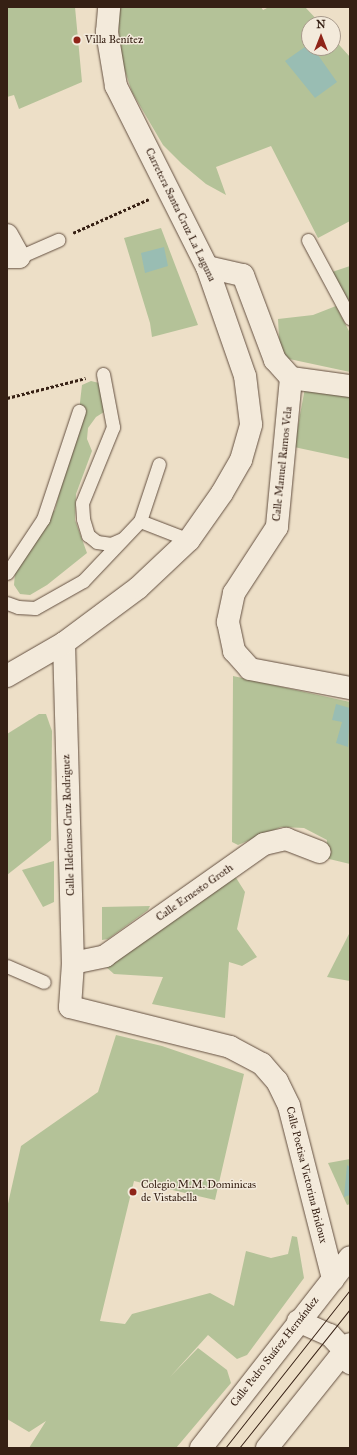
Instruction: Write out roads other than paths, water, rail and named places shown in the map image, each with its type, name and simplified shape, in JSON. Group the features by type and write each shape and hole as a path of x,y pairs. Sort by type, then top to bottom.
{"street":[{"name":"Carretera Santa Cruz La Laguna","path":"7,676 64,643 138,588 189,540 222,493 241,460 251,424 246,376 207,267 170,190 116,86 107,32 109,7"},
{"path":"7,235 13,257"},
{"path":"207,267 242,275 275,360 291,378 350,386"},
{"name":"Calle Manuel Ramos Vela","path":"291,378 277,527 234,593 228,622 234,651 250,669 350,688"},
{"name":"Calle Ildefonso Cruz Rodriguez","path":"64,643 73,962 70,1007"},
{"name":"Calle Ernesto Groth","path":"73,962 105,956 264,844 286,839 320,852"},
{"name":"Calle Poetisa Victorina Bridoux","path":"70,1007 230,1047 262,1064 277,1081 289,1106 332,1279"},
{"name":"Calle Pedro Suárez Hernández","path":"200,1448 298,1321 350,1257"},
{"path":"267,1448 348,1352 330,1334 298,1321"}],"lane":[{"path":"13,257 58,240"},
{"path":"308,240 350,318"},
{"path":"103,374 113,427 82,504 83,519 88,535 97,542 111,544 122,539"},
{"path":"7,573 43,518 80,411"},
{"path":"7,603 18,607 35,608 83,581 140,522 159,464"},
{"path":"140,522 189,540"},
{"path":"7,966 44,982"}],"water":[{"path":"301,50 301,56 319,56 337,82 315,98 285,61"},
{"path":"164,247 168,266 145,273 141,253"},
{"path":"336,704 350,708 348,747 336,743 342,722 332,720"},
{"path":"347,1165 350,1167 350,1195 344,1197"}],"tram line":[{"path":"225,1448 350,1290"},
{"path":"239,1448 350,1309"}],"place":[{"name":"Villa Benítez","path":"77,40"},
{"name":"Colegio M.M. Dominicas de Vistabella","path":"133,1192"}]}
